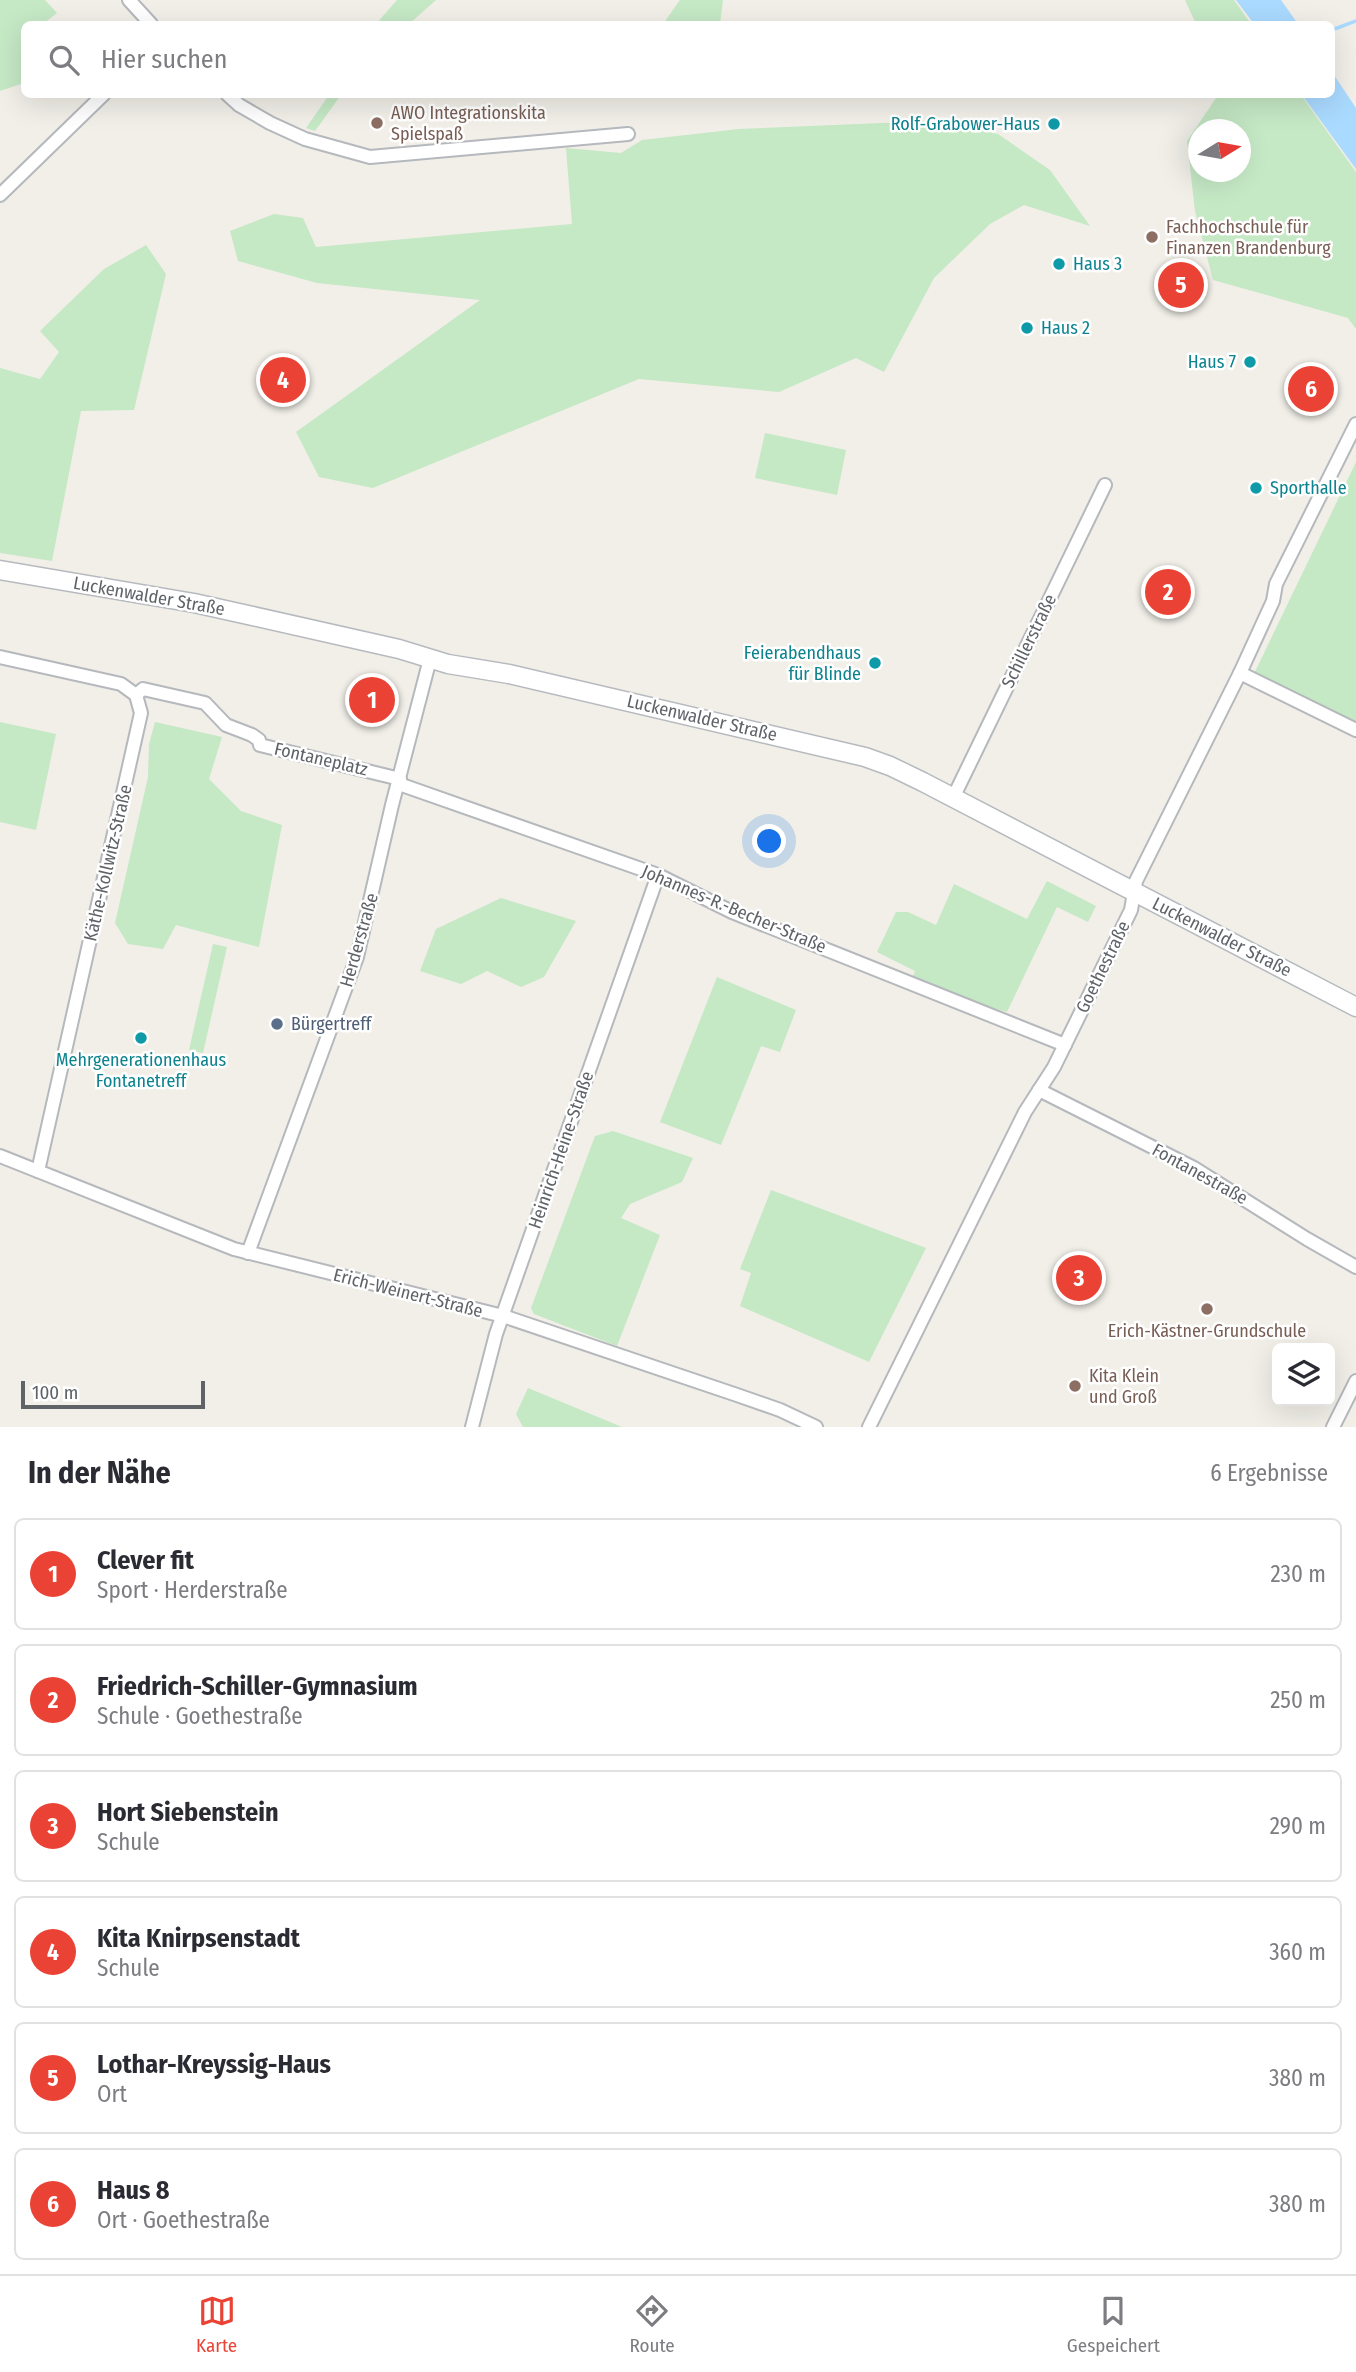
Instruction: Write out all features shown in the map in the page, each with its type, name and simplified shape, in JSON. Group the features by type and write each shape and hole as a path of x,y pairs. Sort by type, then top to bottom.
{"main road":[{"name":"Luckenwalder Straße","path":"0,570 194,603 399,649 430,659 509,674 852,752 890,766 1356,1007"}],"street":[{"path":"129,0 148,21"},
{"path":"0,195 100,98"},
{"path":"231,98 239,106 282,129 306,139 370,157 628,134"},
{"name":"Goethestraße","path":"869,1427 1020,1123 1065,1045 1132,910 1136,881 1241,673 1273,601 1276,584 1356,424"},
{"name":"Schillerstraße","path":"953,798 1105,485"},
{"path":"0,657 121,684 136,695"},
{"name":"Herderstraße","path":"248,1253 355,965 392,805 430,659"},
{"path":"1241,673 1356,730"},
{"name":"Fontaneplatz","path":"136,695 143,689 205,703 226,725 252,734 259,740 260,745 400,781"},
{"name":"Käthe-Kollwitz-Straße","path":"38,1171 141,719 136,695"},
{"name":"Johannes-R.-Becher-Straße","path":"400,781 658,875 732,912 1065,1045"},
{"name":"Heinrich-Heine-Straße","path":"472,1427 503,1316 658,875"},
{"name":"Fontanestraße","path":"1039,1090 1194,1168 1307,1239 1356,1266"},
{"name":"Erich-Weinert-Straße","path":"0,1156 222,1245 503,1316 780,1410 816,1427"},
{"path":"1333,1427 1356,1381"}],"green space":[{"path":"0,0 45,0 57,13 47,21 21,21 21,84 0,91"},
{"path":"397,0 436,0 412,21 379,21"},
{"path":"680,0 723,0 720,21 665,21"},
{"path":"1185,0 1234,0 1249,21 1195,21"},
{"path":"327,98 339,98 315,131 306,128"},
{"path":"1216,98 1303,98 1356,172 1356,329 1348,318 1213,280 1195,211 1192,182 1251,182 1251,119 1202,119"},
{"path":"931,121 998,134 1050,170 1090,226 1024,205 990,224 934,278 884,372 856,358 779,392 639,379 373,488 319,477 296,432 480,300 317,283 238,261 230,231 274,214 303,218 316,247 572,224 566,148 621,153 642,140 739,129"},
{"path":"146,245 166,274 134,410 81,411 52,561 0,553 0,368 40,379 59,352 40,331 104,269"},
{"path":"765,433 846,450 837,495 755,478"},
{"path":"1356,462 1356,728 1252,678"},
{"path":"0,722 56,734 36,830 0,822"},
{"path":"155,722 222,737 209,779 241,811 282,825 259,947 176,925 163,949 128,944 115,923 148,777 149,744"},
{"path":"1047,881 1096,906 1088,922 1057,907 1007,1012 910,984 915,971 877,952 896,912 908,912 936,925 954,884 1027,919"},
{"path":"501,898 576,921 544,977 521,987 487,971 461,984 420,971 436,929"},
{"path":"213,944 227,947 203,1053 189,1050"},
{"path":"717,977 796,1010 780,1052 761,1046 721,1145 660,1122"},
{"path":"613,1131 693,1158 682,1182 630,1204 621,1218 660,1235 617,1346 534,1314 531,1308 595,1136"},
{"path":"771,1190 926,1248 869,1362 740,1306 751,1273 740,1269"},
{"path":"528,1388 622,1427 523,1427 516,1414"}],"water":[{"path":"1236,0 1281,0 1296,21 1252,21"},
{"path":"1335,76 1356,108 1356,169 1304,98 1335,98"}],"waterway":[{"path":"1335,29 1356,21"}],"place":[{"name":"AWO Integrationskita Spielspaß","path":"377,123"},
{"name":"Rolf-Grabower-Haus","path":"1054,124"},
{"name":"Fachhochschule für Finanzen Brandenburg","path":"1152,237"},
{"name":"Haus 3","path":"1059,264"},
{"name":"Lothar-Kreyssig-Haus","path":"1181,285"},
{"name":"Haus 2","path":"1027,328"},
{"name":"Haus 7","path":"1250,362"},
{"name":"Kita Knirpsenstadt","path":"283,380"},
{"name":"Haus 8","path":"1311,389"},
{"name":"Sporthalle","path":"1256,488"},
{"name":"Friedrich-Schiller-Gymnasium","path":"1168,592"},
{"name":"Feierabendhaus für Blinde","path":"875,663"},
{"name":"Clever fit","path":"372,700"},
{"name":"Bürgertreff","path":"277,1024"},
{"name":"Mehrgenerationenhaus Fontanetreff","path":"141,1038"},
{"name":"Hort Siebenstein","path":"1079,1278"},
{"name":"Erich-Kästner-Grundschule","path":"1207,1309"},
{"name":"Kita Klein und Groß","path":"1075,1386"}]}
